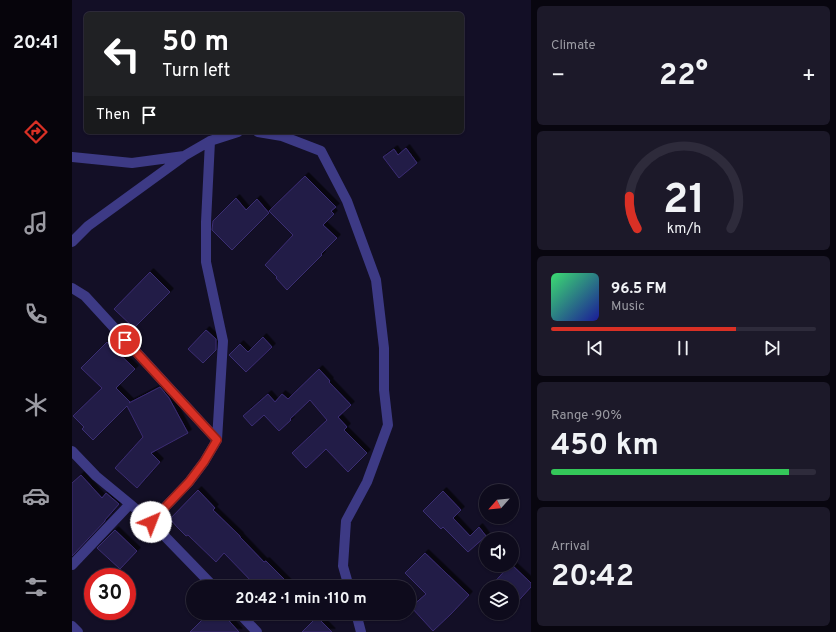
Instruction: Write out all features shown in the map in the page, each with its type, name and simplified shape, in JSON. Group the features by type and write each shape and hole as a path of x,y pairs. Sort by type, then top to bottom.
{"street":[{"path":"72,242 88,226 184,156 210,141 232,134"},
{"path":"270,134 282,136 321,151 347,201 376,280 384,348 384,390 388,425 367,482 346,521 343,566 347,580"},
{"path":"151,522 189,482 204,462 217,440 223,342 206,262 206,222 210,141"},
{"path":"72,158 132,163 184,156"},
{"path":"72,288 85,296 217,440"},
{"path":"72,451 96,476 151,522 207,580"},
{"path":"72,565 130,504"},
{"path":"246,620 257,632"},
{"path":"358,620 361,632"},
{"path":"72,626 78,632"}],"building":[{"path":"406,148 417,163 399,178 383,157 394,149 398,155"},
{"path":"305,176 336,207 331,211 334,214 323,225 337,238 287,290 265,265 293,235 269,211"},
{"path":"236,198 246,210 257,199 269,213 232,250 212,230 213,221"},
{"path":"150,272 170,292 134,328 114,309"},
{"path":"206,330 216,339 216,350 203,363 188,349"},
{"path":"263,337 272,347 246,372 229,355 240,344 248,352"},
{"path":"107,342 135,369 116,388 130,402 129,403 160,387 169,398 188,433 151,453 160,462 137,488 115,468 143,437 127,406 93,440 82,429 84,427 73,416 102,388 81,368"},
{"path":"319,369 351,405 338,417 347,427 344,430 367,453 348,472 326,449 306,468 292,453 327,420 310,400 279,431 264,415 252,426 243,416 268,394 275,402 282,394 288,399"},
{"path":"81,475 102,498 106,493 119,504 72,556 72,483"},
{"path":"198,490 215,508 213,510 264,562 266,561 285,580 250,580 224,553 216,562 188,535 186,536 170,519"},
{"path":"443,491 461,510 453,518 470,536 479,527 483,532 479,532 479,542 468,552 443,527 441,529 423,511"},
{"path":"115,530 137,551 121,568 119,568 97,548"},
{"path":"425,553 469,595 433,631 416,612 416,603 426,594 416,584 416,580 412,580 405,573"},
{"path":"504,572 519,572 531,583 531,587 519,600 519,580 496,580"},
{"path":"202,620 228,620 239,632 190,632"},
{"path":"314,620 320,620 332,632 302,632"}],"route":[{"path":"125,340 217,440 204,462 189,482 151,522"}]}
